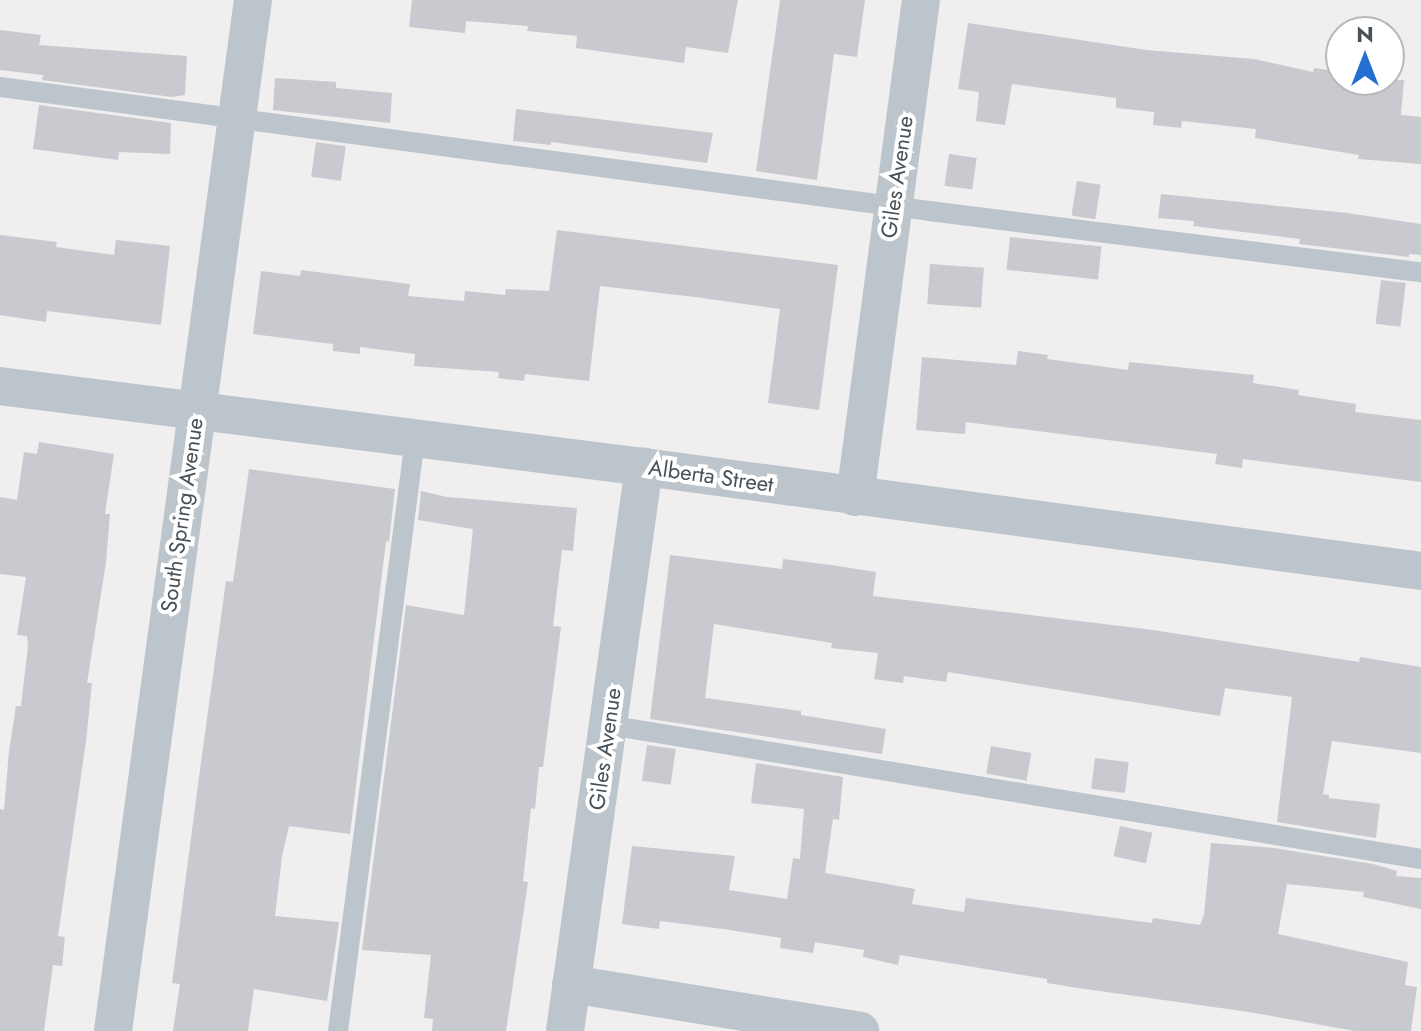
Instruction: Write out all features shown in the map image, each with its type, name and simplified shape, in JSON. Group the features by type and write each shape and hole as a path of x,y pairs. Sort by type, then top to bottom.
{"street":[{"name":"South Spring Avenue","path":"113,1031 253,0"},
{"name":"Giles Avenue","path":"855,497 921,0"},
{"name":"Alberta Street","path":"0,386 644,467 1421,571"},
{"name":"Giles Avenue","path":"565,1031 644,467"},
{"path":"571,984 860,1031"}],"lane":[{"path":"0,87 238,116 893,207 1421,272"},
{"path":"338,1031 415,439"},
{"path":"608,725 1421,859"}],"building":[{"path":"412,0 738,0 728,53 686,47 684,63 576,48 577,36 527,31 528,26 466,21 465,33 409,27"},
{"path":"780,0 865,0 857,57 834,54 817,180 756,171"},
{"path":"968,23 1146,50 1254,59 1313,72 1314,68 1325,70 1325,96 1403,96 1401,115 1421,117 1421,164 1358,159 1359,155 1255,138 1256,129 1182,121 1181,128 1153,125 1154,112 1116,108 1116,98 1012,84 1005,125 976,121 979,92 958,89"},
{"path":"0,30 41,35 39,45 187,56 185,95 172,97 42,80 43,75 0,70"},
{"path":"275,78 336,82 336,88 392,93 390,123 273,110"},
{"path":"39,105 171,123 170,154 119,152 118,160 33,149"},
{"path":"516,109 713,133 707,163 551,142 551,145 513,141"},
{"path":"316,142 346,146 341,181 311,177"},
{"path":"949,154 977,158 972,190 945,186"},
{"path":"1077,181 1101,185 1095,219 1072,216"},
{"path":"1161,194 1347,213 1421,224 1421,255 1409,254 1409,257 1299,244 1300,239 1193,226 1194,221 1158,218"},
{"path":"557,230 838,265 819,410 768,403 780,309 695,297 600,286 589,381 525,374 524,381 498,378 499,372 414,366 415,354 360,347 360,354 333,351 333,344 253,334 261,271 300,276 301,270 410,284 408,296 464,301 465,291 505,295 506,289 549,291"},
{"path":"0,235 57,242 56,247 114,255 116,240 170,246 161,325 47,311 46,322 0,315"},
{"path":"1010,237 1101,247 1098,279 1007,270"},
{"path":"930,264 984,268 981,308 927,304"},
{"path":"1381,280 1406,283 1400,327 1376,324"},
{"path":"1018,351 1048,355 1047,359 1128,370 1129,362 1254,375 1253,383 1299,390 1298,395 1356,404 1355,412 1421,420 1421,482 1243,459 1242,468 1215,464 1217,454 966,422 965,434 916,430 922,357 1016,365"},
{"path":"39,442 114,454 105,514 110,514 106,562 87,683 92,683 86,741 58,936 65,937 62,966 53,965 44,1031 0,1031 0,809 4,810 9,751 16,706 21,706 28,646 27,636 17,635 26,577 0,574 0,497 17,500 24,452 37,454"},
{"path":"249,469 395,489 350,834 289,826 282,856 275,916 339,922 327,1001 254,989 248,1031 173,1031 180,984 172,983 199,777 226,581 233,582"},
{"path":"421,491 447,497 577,508 573,551 562,550 553,626 561,627 543,767 539,767 535,809 531,808 523,881 528,882 506,1031 432,1031 433,1019 424,1018 431,955 362,950 406,605 464,615 473,529 418,520"},
{"path":"670,555 782,569 783,559 831,565 876,572 873,596 1153,630 1359,662 1360,657 1421,667 1421,753 1332,741 1323,794 1329,795 1329,798 1380,804 1376,838 1277,822 1292,697 1225,688 1220,716 948,672 946,682 904,676 903,683 874,679 878,653 831,648 832,643 714,624 705,698 801,711 801,715 886,729 882,754 650,719"},
{"path":"647,745 676,749 671,785 642,781"},
{"path":"991,746 1031,753 1027,781 986,774"},
{"path":"1095,758 1129,762 1125,793 1091,789"},
{"path":"756,763 843,777 839,820 833,819 825,873 915,889 912,904 964,912 966,898 1152,923 1153,918 1200,925 1204,915 1211,843 1274,848 1373,864 1397,871 1396,876 1421,878 1421,909 1363,897 1364,892 1287,884 1278,934 1408,962 1405,985 1417,987 1411,1031 1355,1031 1249,1012 1047,983 1047,979 900,955 898,965 863,957 864,950 815,942 813,953 780,948 781,938 723,929 660,921 659,929 622,924 632,846 735,856 729,890 787,899 793,858 800,859 804,809 751,803"},
{"path":"1120,826 1152,833 1146,863 1114,856"}]}
